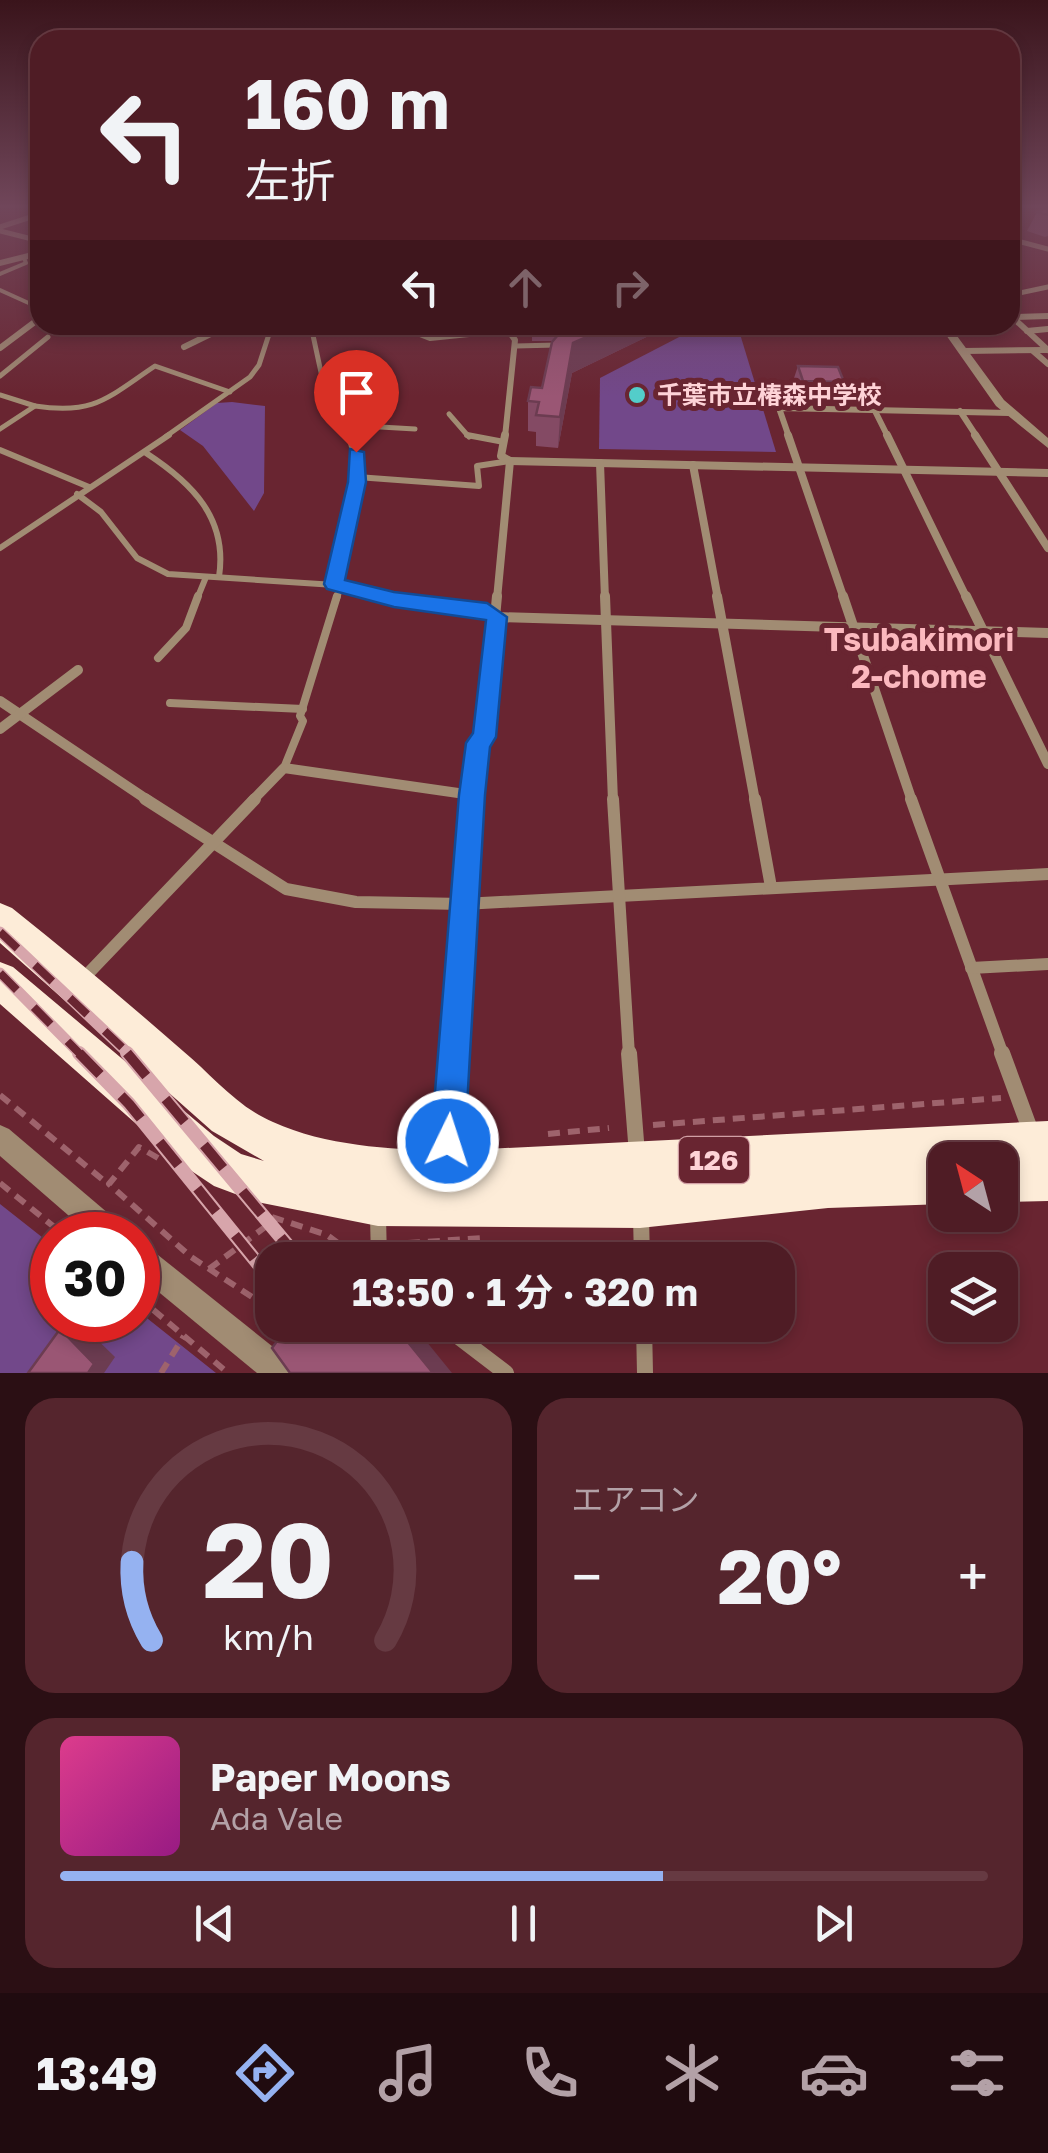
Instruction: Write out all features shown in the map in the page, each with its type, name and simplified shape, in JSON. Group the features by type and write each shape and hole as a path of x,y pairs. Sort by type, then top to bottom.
{"highway":[{"name":"126","path":"0,920 178,1072 222,1117 262,1140 379,1188 446,1172 639,1186 1045,1165"},
{"name":"126","path":"0,980 200,1151 229,1170 258,1182 379,1188 928,1183"},
{"path":"1018,1175 1045,1165"}],"street":[{"path":"1020,293 1048,288"},
{"path":"1020,316 1048,316"},
{"path":"1020,324 1047,350"},
{"path":"0,348 30,326"},
{"path":"1027,331 1048,329"},
{"path":"184,348 209,335"},
{"path":"422,335 459,335"},
{"path":"513,335 501,456 510,462 1048,472"},
{"path":"952,335 1009,412 1048,444"},
{"path":"1032,350 1048,364"},
{"path":"964,351 1047,350"},
{"path":"1009,412 779,408 939,880 1045,1165"},
{"path":"874,409 1048,764"},
{"path":"960,411 1048,548"},
{"path":"446,1172 472,795 478,743 484,737 510,462"},
{"path":"600,463 618,896 641,1242"},
{"path":"693,465 771,887"},
{"path":"496,617 1048,632"},
{"path":"0,729 78,670"},
{"path":"0,701 212,844 286,889 356,902 463,904 1048,874"},
{"path":"78,984 284,768 472,795"},
{"path":"971,968 1048,964"},
{"path":"0,1138 85,1212"},
{"path":"379,1188 379,1242"},
{"path":"160,1275 281,1373"},
{"path":"465,1342 506,1373"},
{"path":"644,1342 645,1373"}],"lane":[{"path":"0,290 30,304"},
{"path":"0,548 77,494 146,453 230,392 260,364 269,335"},
{"path":"284,768 302,721 337,586 357,477 356,452 322,377 312,335"},
{"path":"0,376 48,337"},
{"path":"514,346 562,344"},
{"path":"0,395 64,410 70,406 94,407 155,366 230,392"},
{"path":"0,429 35,406"},
{"path":"449,414 470,438 504,442"},
{"path":"346,425 415,429"},
{"path":"0,450 89,487"},
{"path":"146,453 170,468 216,518 225,553 218,578"},
{"path":"357,477 478,486 477,466 510,462"},
{"path":"77,494 101,512 138,558 168,574 337,586 394,600 487,610 496,617"},
{"path":"158,658 186,628 206,577"},
{"path":"170,703 303,709"}],"path":[{"path":"0,1095 109,1184 190,1258 252,1297"},
{"path":"652,1125 1001,1098"},
{"path":"109,1184 139,1146 168,1165"},
{"path":"0,1183 36,1212"},
{"path":"260,1213 327,1234 337,1242"},
{"path":"209,1269 278,1218"},
{"path":"160,1316 228,1373"},
{"path":"161,1373 184,1336"}],"shaded area":[{"path":"683,335 740,335 776,452 599,449 600,378"},
{"path":"217,403 265,406 264,493 254,511 203,446 180,430"},
{"path":"0,1204 30,1228 30,1342 160,1342 160,1328 216,1373 0,1373"}],"building":[{"path":"558,335 591,335 573,343 560,417 536,415 539,402 528,401 531,387 542,388 552,342"},
{"path":"798,366 838,367 844,382 803,381"},
{"path":"51,1342 73,1342 94,1364 88,1373 28,1373"},
{"path":"276,1342 408,1342 433,1373 290,1373 272,1348"}],"railway":[{"path":"0,932 130,1055"},
{"path":"0,973 81,1055"},
{"path":"79,1053 129,1104 255,1260"},
{"path":"127,1053 285,1242"}],"place":[{"name":"千葉市立椿森中学校","path":"637,395"}],"district":[{"name":"Tsubakimori 2-chome","path":"919,658"}],"route":[{"path":"356,452 357,482 334,584 394,600 487,610 496,617 484,737 478,743 472,795 448,1141"}]}
